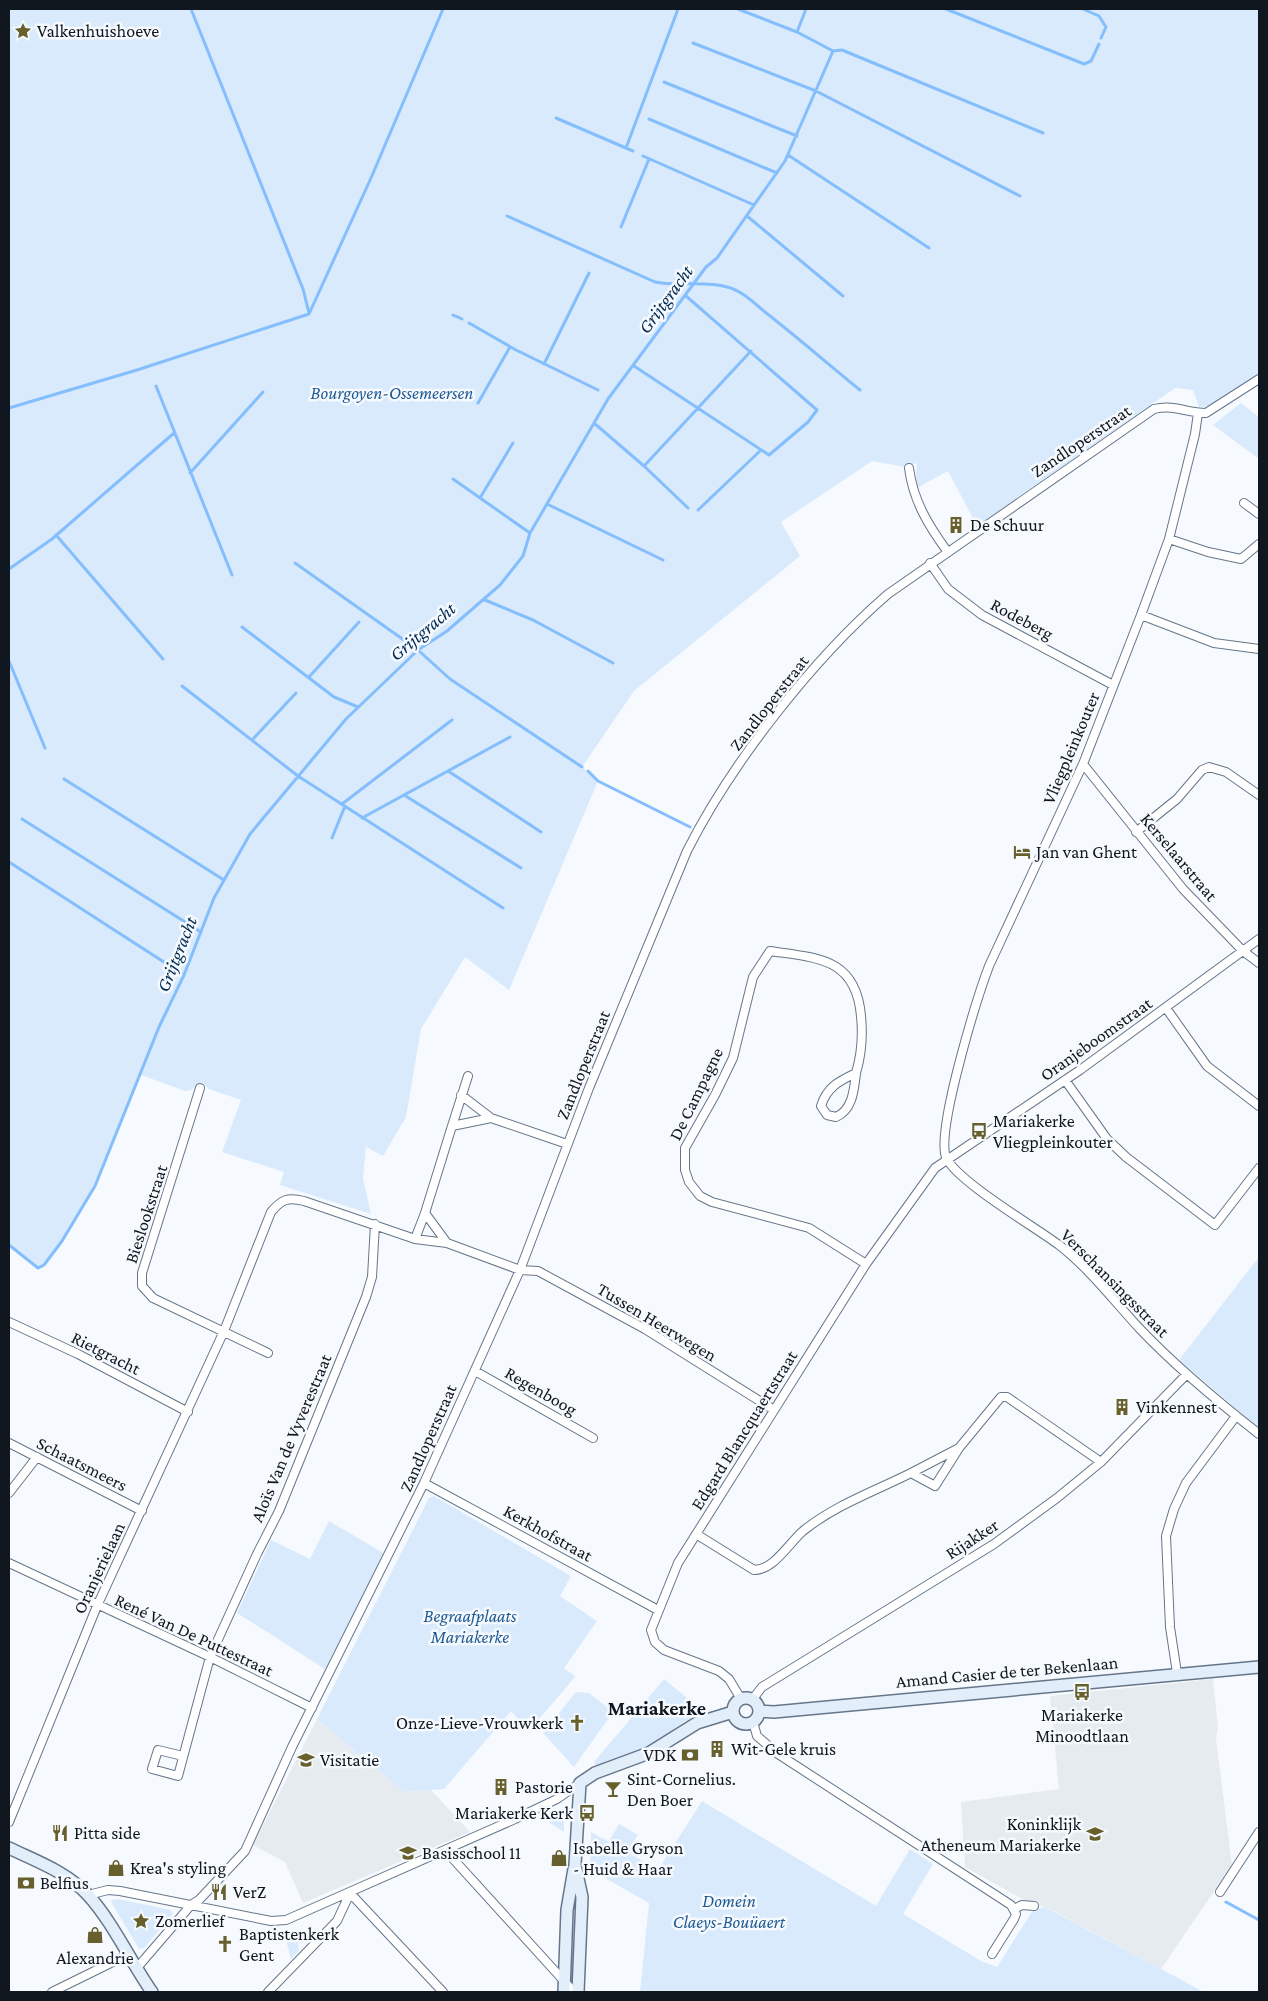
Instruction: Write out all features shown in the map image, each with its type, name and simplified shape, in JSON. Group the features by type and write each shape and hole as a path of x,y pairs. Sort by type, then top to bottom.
{"street":[{"path":"1198,413 1206,413 1218,407 1259,378"},
{"name":"Zandloperstraat","path":"136,1969 191,1905 199,1900 245,1851 312,1708 424,1483 520,1270 567,1144 679,870 699,827 751,750 820,661 874,606 930,563 1154,409 1168,406 1198,413"},
{"name":"Vliegpleinkouter","path":"947,1158 944,1135 976,1001 989,966 1083,764 1141,615 1169,539 1196,434 1198,413"},
{"path":"909,468 912,487 918,504 930,527 947,551"},
{"path":"1244,503 1259,514"},
{"path":"1169,539 1208,552 1241,559 1259,544"},
{"name":"Rodeberg","path":"930,563 948,589 982,615 1113,685"},
{"path":"1141,615 1214,644 1259,649"},
{"name":"Kerselaarstraat","path":"1083,764 1183,889 1243,951 1259,963"},
{"path":"1136,832 1177,799 1202,770 1209,767 1226,772 1259,795"},
{"name":"Oranjeboomstraat","path":"947,1158 1065,1080 1259,939"},
{"name":"De Campagne","path":"856,1073 835,1083 828,1091 821,1106 828,1115 836,1117 847,1108 854,1092 863,1036 857,992 850,977 835,966 821,960 770,951 753,977 733,1058 715,1095 685,1148 684,1159 689,1182 700,1196 712,1202 809,1228 866,1264"},
{"path":"1166,1008 1208,1066 1259,1106"},
{"path":"415,1239 468,1076"},
{"path":"1065,1080 1106,1139 1126,1157 1215,1225 1259,1168"},
{"name":"Bieslookstraat","path":"200,1088 141,1280 142,1286 153,1298 224,1331"},
{"path":"461,1095 491,1118 567,1144"},
{"path":"452,1126 491,1118"},
{"name":"Edgard Blancquaertstraat","path":"747,1699 719,1671 664,1653 655,1642 651,1630 658,1610 678,1563 866,1264 927,1176 947,1158"},
{"name":"Verschansingsstraat","path":"947,1158 969,1183 1061,1246 1186,1376 1259,1434"},
{"name":"Oranjerielaan","path":"9,1822 97,1606 224,1331 271,1212 279,1202 288,1197 375,1224 415,1239 447,1243"},
{"path":"425,1213 447,1243"},
{"name":"Aloïs Van de Vyverestraat","path":"183,1756 210,1657 256,1554 279,1511 366,1297 372,1277 375,1224"},
{"name":"Tussen Heerwegen","path":"447,1243 520,1270 538,1270 645,1329 774,1410"},
{"name":"Rietgracht","path":"9,1322 78,1354 188,1412"},
{"path":"224,1331 268,1353"},
{"name":"Regenboog","path":"475,1371 593,1438"},
{"name":"Rijakker","path":"747,1699 762,1687 994,1544 1079,1482 1186,1376"},
{"path":"912,1473 935,1486 959,1448 995,1401 1001,1397 1007,1397 1101,1462"},
{"path":"1177,1673 1170,1627 1166,1536 1174,1510 1186,1484 1236,1416"},
{"name":"Schaatsmeers","path":"9,1444 142,1511"},
{"path":"696,1534 754,1570 761,1570 768,1566 817,1520 959,1448"},
{"path":"9,1493 37,1457"},
{"name":"Kerkhofstraat","path":"424,1483 658,1610"},
{"name":"René Van De Puttestraat","path":"9,1563 97,1606 210,1657 312,1708"},
{"name":"Amand Casier de ter Bekenlaan","path":"759,1711 774,1712 1177,1673 1259,1667"},
{"path":"753,1722 740,1723 733,1712 735,1704 747,1699 757,1704 759,1711 753,1722 757,1736 778,1754 1006,1900 1014,1909 1014,1919 992,1954"},
{"path":"88,1895 108,1890 120,1891 271,1921 286,1920 557,1799 595,1773 649,1753 697,1723 733,1712"},
{"path":"564,1987 567,1910 575,1865 580,1783"},
{"path":"1220,1892 1259,1832"},
{"path":"9,1848 49,1866 72,1881 88,1895 152,1992"},
{"path":"444,1850 564,1987 574,1992"},
{"path":"575,1865 582,1897 578,1992"},
{"path":"268,1992 337,1921 350,1893"},
{"path":"350,1893 443,1992"},
{"path":"1014,1909 1022,1905 1034,1906"},
{"path":"52,1992 127,1955"}],"shaded area":[{"name":"Koninklijk Atheneum Mariakerke","path":"1213,1679 1218,1727 1216,1738 1232,1865 1161,1969 1050,1909 1024,1900 965,1867 961,1802 1059,1789 1050,1696"},
{"path":"317,1719 404,1792 431,1790 470,1832 303,1903 285,1862 253,1845"}],"green space":[{"name":"Bourgoyen-Ossemeersen","path":"9,9 1259,9 1259,375 1231,396 1207,406 1199,407 1193,390 1175,388 977,526 948,471 915,489 917,463 905,467 872,461 781,522 800,556 634,691 582,767 598,781 509,990 465,957 421,1029 406,1117 383,1156 366,1147 363,1178 371,1214 280,1185 284,1172 222,1152 241,1100 209,1089 201,1082 191,1090 185,1091 141,1075 111,1149 81,1211 66,1238 51,1257 38,1268 9,1245"},
{"path":"1241,403 1259,417 1259,459 1213,425"},
{"path":"1259,1257 1259,1428 1179,1360"},
{"name":"Begraafplaats Mariakerke","path":"434,1496 571,1576 560,1596 597,1621 564,1668 575,1676 574,1678 529,1731 511,1711 444,1789 404,1792 317,1719 429,1498"},
{"path":"329,1521 385,1554 325,1669 237,1613 271,1540 310,1559"},
{"path":"664,1679 686,1697 685,1709 700,1710 701,1714 689,1719 643,1749 596,1766 594,1762"},
{"path":"576,1692 589,1693 613,1712 574,1767 543,1733"},
{"name":"Domein Claeys-Bouüaert","path":"702,1801 876,1906 910,1849 933,1864 903,1914 981,1961 997,1967 1033,1910 1045,1907 1204,1992 640,1992 649,1903 596,1873 590,1874 591,1832 615,1845 609,1841 619,1824 638,1835 627,1852 658,1870"},
{"path":"552,1810 564,1816 564,1832 539,1816"},
{"path":"573,1886 577,1891 574,1979 569,1978"},
{"path":"118,1899 171,1910 173,1914 144,1948 139,1949 111,1900"},
{"path":"284,1932 295,1935 298,1940 299,1951 291,1959"}],"waterway":[{"path":"191,9 303,289 309,313"},
{"path":"9,408 137,370 309,314 371,178 443,9"},
{"path":"633,151 626,148 678,9"},
{"path":"738,9 797,32"},
{"name":"Grijtgracht","path":"9,1245 38,1268 44,1265 62,1241 95,1186 159,1027 184,975 214,898 250,834 346,719 418,650 447,631 500,585 523,556 530,533 608,399 706,267 717,258 785,161 833,51 797,32 806,9"},
{"path":"946,9 1084,64 1091,61 1099,44"},
{"path":"1083,9 1099,16 1106,27 1101,38"},
{"path":"693,43 816,91 1020,196"},
{"path":"833,51 842,50 1043,133"},
{"path":"664,82 797,136"},
{"path":"556,118 626,148"},
{"path":"649,119 777,173"},
{"path":"788,155 929,248"},
{"path":"643,156 754,205"},
{"path":"621,227 649,159"},
{"name":"Grijtgracht","path":"507,216 655,282 709,284 737,291 752,301 860,390"},
{"path":"747,216 843,296"},
{"path":"544,364 589,273"},
{"path":"634,366 769,455 808,422 817,410 686,296"},
{"path":"453,315 462,319"},
{"path":"469,323 516,350 598,390"},
{"path":"478,403 510,347"},
{"path":"594,423 644,466 751,351"},
{"path":"156,386 232,575"},
{"path":"190,473 263,392"},
{"path":"9,569 52,539 174,433"},
{"path":"480,498 513,443"},
{"path":"698,510 760,451"},
{"path":"644,466 688,508"},
{"path":"453,479 530,533"},
{"path":"547,504 663,560"},
{"path":"56,535 163,659"},
{"path":"295,563 418,650 450,679 582,767"},
{"path":"485,600 533,620 613,663"},
{"path":"309,677 359,622"},
{"path":"242,627 334,697 358,707"},
{"path":"9,661 45,748"},
{"path":"182,686 298,776 503,908"},
{"path":"253,739 296,693"},
{"path":"342,804 452,720"},
{"path":"362,818 510,737"},
{"path":"448,771 541,832"},
{"path":"588,771 598,781 690,827"},
{"path":"64,779 224,880"},
{"path":"404,795 521,868"},
{"path":"332,838 345,806"},
{"path":"22,819 201,932"},
{"path":"9,862 184,975"},
{"path":"1226,1902 1259,1920"}],"place":[{"name":"Valkenhuishoeve","path":"23,31"},
{"name":"De Schuur","path":"956,525"},
{"name":"Jan van Ghent","path":"1022,852"},
{"name":"Mariakerke Vliegpleinkouter","path":"979,1131"},
{"name":"Vinkennest","path":"1122,1407"},
{"name":"Mariakerke Minoodtlaan","path":"1082,1692"},
{"name":"Onze-Lieve-Vrouwkerk","path":"577,1723"},
{"name":"Wit-Gele kruis","path":"717,1749"},
{"name":"VDK","path":"690,1755"},
{"name":"Visitatie","path":"306,1760"},
{"name":"Pastorie","path":"501,1787"},
{"name":"Sint-Cornelius. Den Boer","path":"613,1789"},
{"name":"Mariakerke Kerk","path":"587,1813"},
{"name":"Pitta side","path":"60,1833"},
{"name":"Koninklijk Atheneum Mariakerke","path":"1095,1834"},
{"name":"Basisschool 11","path":"408,1853"},
{"name":"Isabelle Gryson - Huid & Haar","path":"559,1858"},
{"name":"Krea's styling","path":"116,1868"},
{"name":"Belfius","path":"26,1883"},
{"name":"VerZ","path":"219,1892"},
{"name":"Zomerlief","path":"141,1921"},
{"name":"Alexandrie","path":"95,1935"},
{"name":"Baptistenkerk Gent","path":"225,1944"}],"district":[{"name":"Mariakerke","path":"657,1708"}]}
